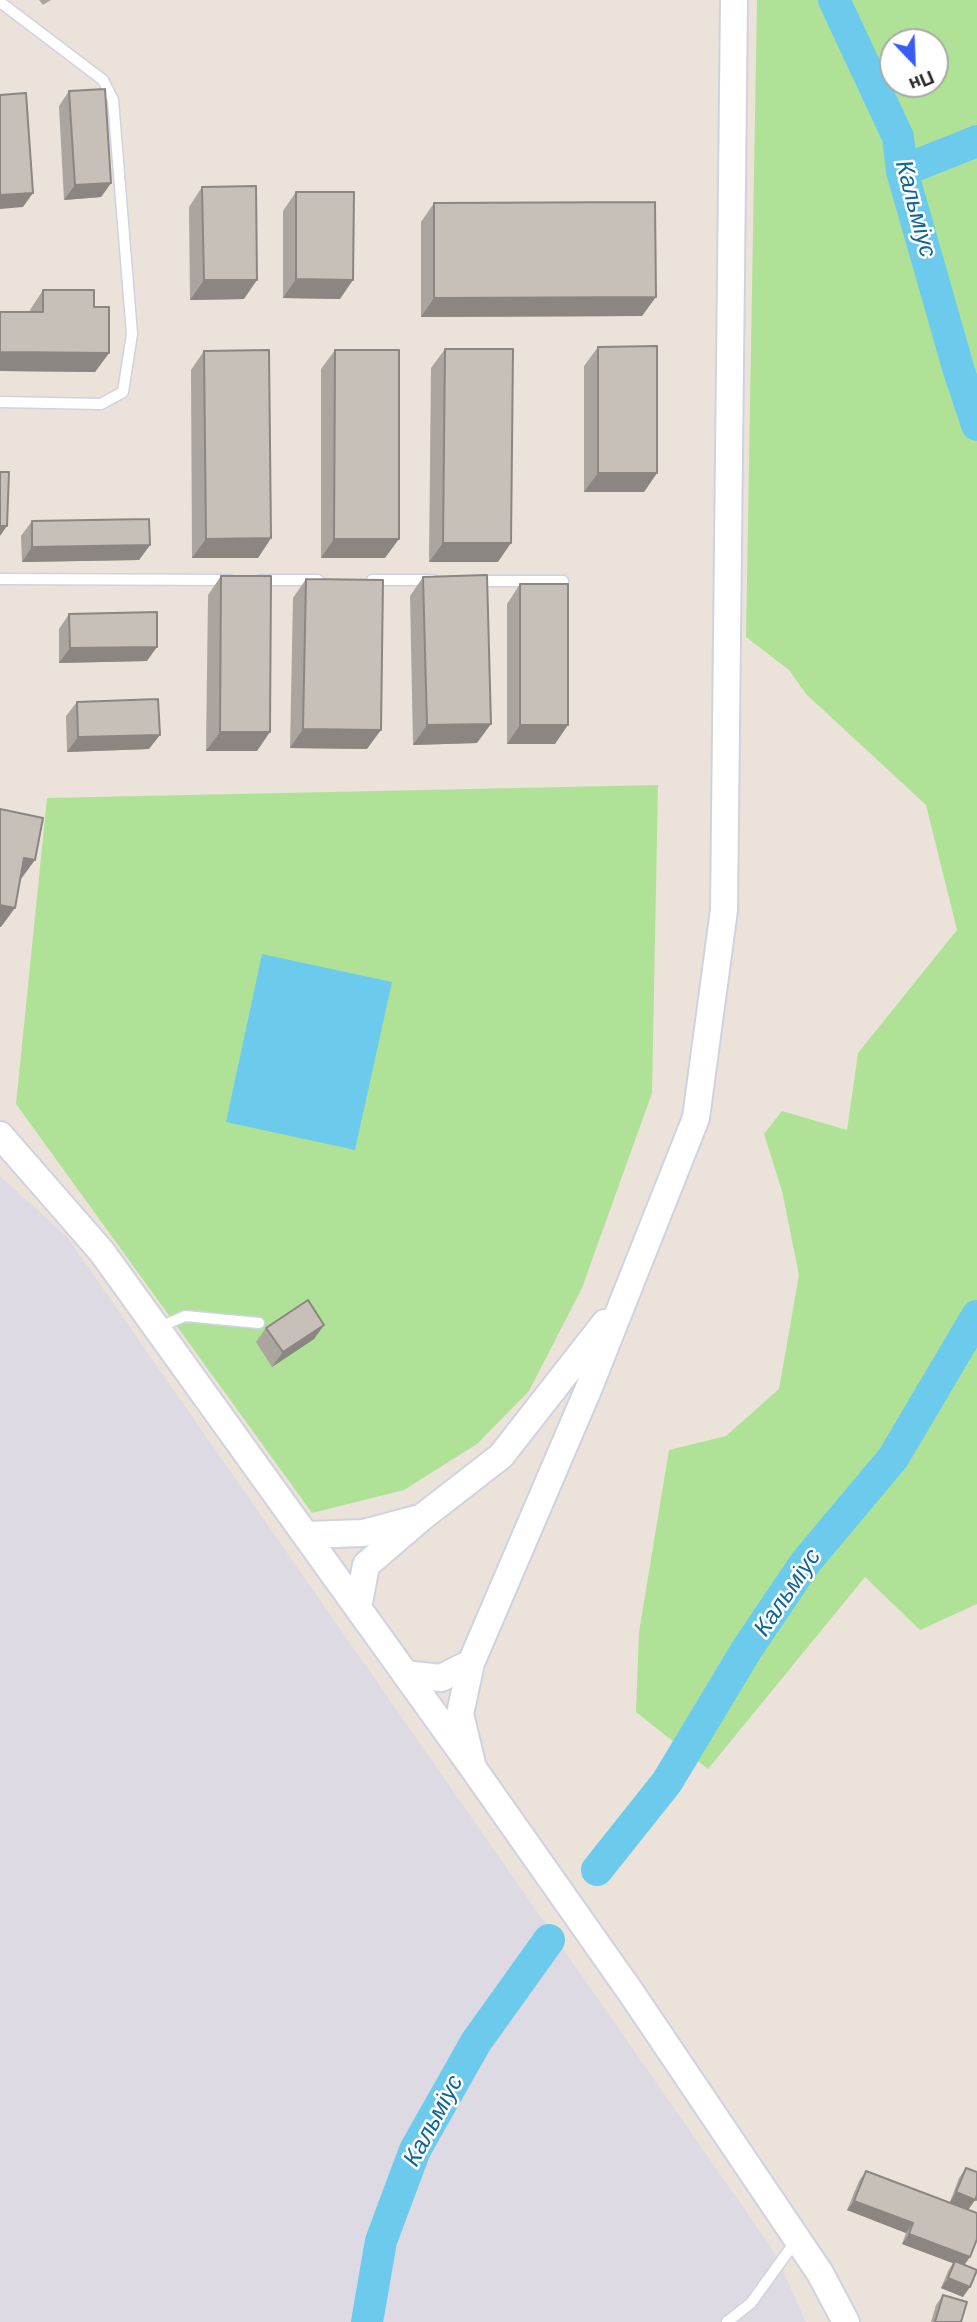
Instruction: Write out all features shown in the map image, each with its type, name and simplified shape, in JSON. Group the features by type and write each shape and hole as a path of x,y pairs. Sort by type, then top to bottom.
{"street":[{"path":"473,1768 460,1714 471,1663 588,1391 696,1118 724,909 734,0"},
{"path":"0,1135 102,1252 473,1768 632,1994 820,2273 846,2322"},
{"path":"358,1608 366,1565 500,1456 621,1303"},
{"path":"306,1535 363,1533 421,1518"},
{"path":"405,1674 441,1678 471,1663"}],"lane":[{"path":"0,2 103,80 113,100 132,334 123,392 101,404 0,402"},
{"path":"0,579 330,580"},
{"path":"357,580 440,580"},
{"path":"467,581 563,581"},
{"path":"157,1328 186,1316 259,1323"},
{"path":"727,2322 751,2303 797,2239"}],"shaded area":[{"path":"0,1176 67,1237 773,2250 806,2322 0,2322"}],"green space":[{"path":"757,0 977,0 977,1604 920,1630 865,1577 708,1769 636,1712 639,1632 669,1450 726,1436 779,1389 799,1275 782,1191 764,1134 782,1111 847,1130 858,1053 957,930 926,805 806,694 789,670 746,637"},
{"path":"658,785 652,1093 582,1288 529,1391 477,1444 404,1490 312,1513 16,1104 47,798"}],"water":[{"path":"262,954 392,982 355,1150 226,1122"}],"building":[{"path":"105,89 111,183 75,185 69,91"},
{"path":"26,93 33,193 0,195 0,95"},
{"path":"256,186 257,280 204,280 202,187"},
{"path":"296,192 354,192 353,280 296,279"},
{"path":"655,202 656,297 434,298 434,203"},
{"path":"43,290 94,290 94,307 109,307 109,353 0,352 0,312 43,312"},
{"path":"657,346 657,473 598,473 598,347"},
{"path":"445,349 513,349 511,543 443,543"},
{"path":"269,350 271,538 206,539 204,351"},
{"path":"335,350 399,350 399,539 334,539"},
{"path":"0,472 9,472 7,526 0,526"},
{"path":"149,519 150,545 32,547 32,521"},
{"path":"487,575 491,724 427,725 423,577"},
{"path":"221,576 271,576 270,732 220,732"},
{"path":"306,579 383,580 381,730 303,729"},
{"path":"520,584 568,584 568,725 520,725"},
{"path":"157,612 157,647 70,648 69,614"},
{"path":"158,699 160,735 78,737 77,702"},
{"path":"0,809 43,818 35,860 24,858 15,908 0,905"},
{"path":"308,1300 324,1325 283,1352 266,1328"},
{"path":"966,2168 977,2172 975,2200 956,2192"},
{"path":"866,2171 977,2213 977,2239 970,2257 909,2234 913,2223 854,2201"},
{"path":"955,2261 977,2270 970,2287 948,2278"},
{"path":"943,2295 967,2302 961,2322 935,2322"}],"waterway":[{"name":"Кальміус","path":"834,0 898,137 902,171 977,425"},
{"path":"902,171 977,141"},
{"name":"Кальміус","path":"597,1870 667,1782 747,1649 805,1563 893,1458 977,1316"},
{"name":"Кальміус","path":"367,2322 381,2241 415,2150 476,2042 549,1940"}]}
